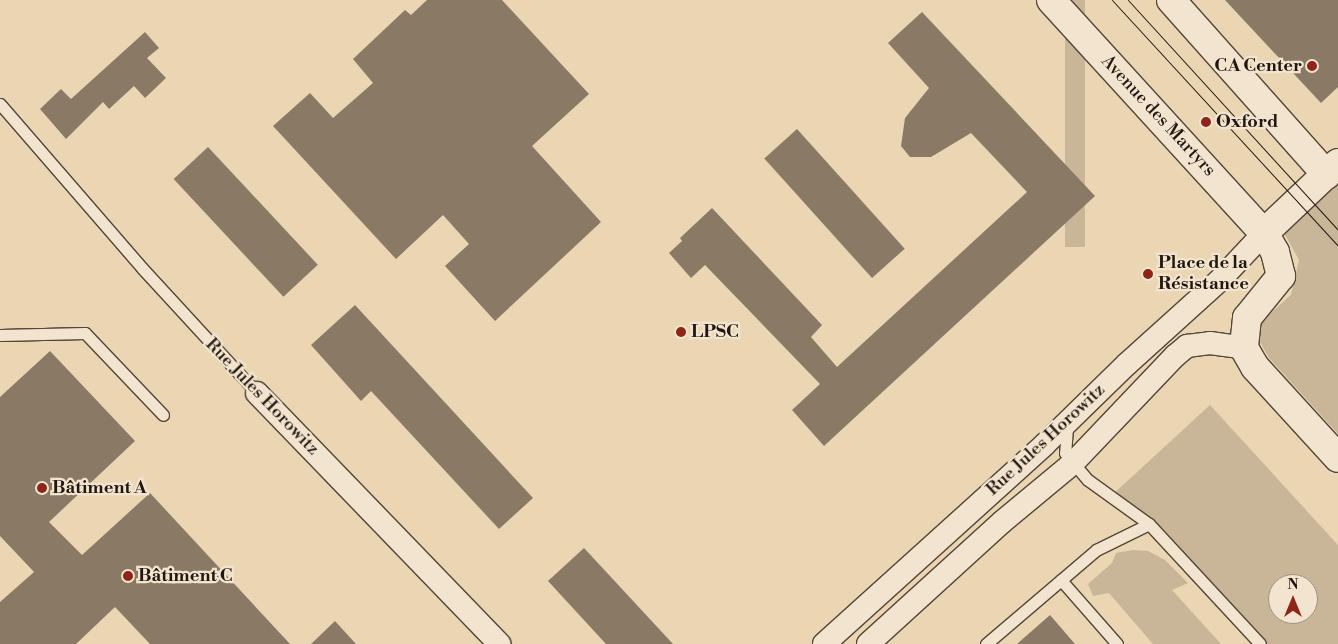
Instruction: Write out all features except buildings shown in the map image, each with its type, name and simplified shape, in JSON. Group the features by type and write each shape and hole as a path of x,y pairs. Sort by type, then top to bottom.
{"main road":[{"name":"Avenue des Martyrs","path":"1051,0 1264,233"},
{"path":"1171,0 1332,169 1264,233 1275,252 1282,276 1247,318 1244,348 1255,367 1338,458"}],"street":[{"name":"Rue Jules Horowitz","path":"824,644 1037,451 1076,412 1220,281 1264,233"},
{"name":"Rue Jules Horowitz","path":"868,644 1002,522 1073,463 1163,367 1187,346 1210,343 1244,348"},
{"name":"Rue Jules Horowitz","path":"257,393 499,644"}],"lane":[{"name":"Rue Jules Horowitz","path":"0,104 35,142 142,268 257,393"},
{"path":"0,335 85,333 163,415"},
{"path":"1076,412 1064,432 1065,453 1088,480 1149,524 1260,644"},
{"path":"986,644 1096,550 1149,524"},
{"path":"1061,580 1117,644"}],"shaded area":[{"path":"1065,0 1085,0 1085,247 1065,247"},
{"name":"Place de la Résistance","path":"1338,181 1338,434 1269,358 1260,342 1262,321 1291,295 1299,260 1284,233"},
{"path":"1210,405 1338,545 1338,644 1259,644 1174,553 1110,497"},
{"path":"1133,550 1148,551 1165,560 1188,583 1172,590 1221,644 1153,644 1109,593 1093,596 1088,584 1112,563 1116,553"}],"tram line":[{"path":"1112,0 1338,246"},
{"path":"1128,0 1338,230"}],"place":[{"name":"CA Center","path":"1312,66"},
{"name":"Oxford","path":"1206,122"},
{"name":"Place de la Résistance","path":"1148,274"},
{"name":"LPSC","path":"681,332"},
{"name":"Bâtiment A","path":"42,488"},
{"name":"Bâtiment C","path":"128,576"}]}
